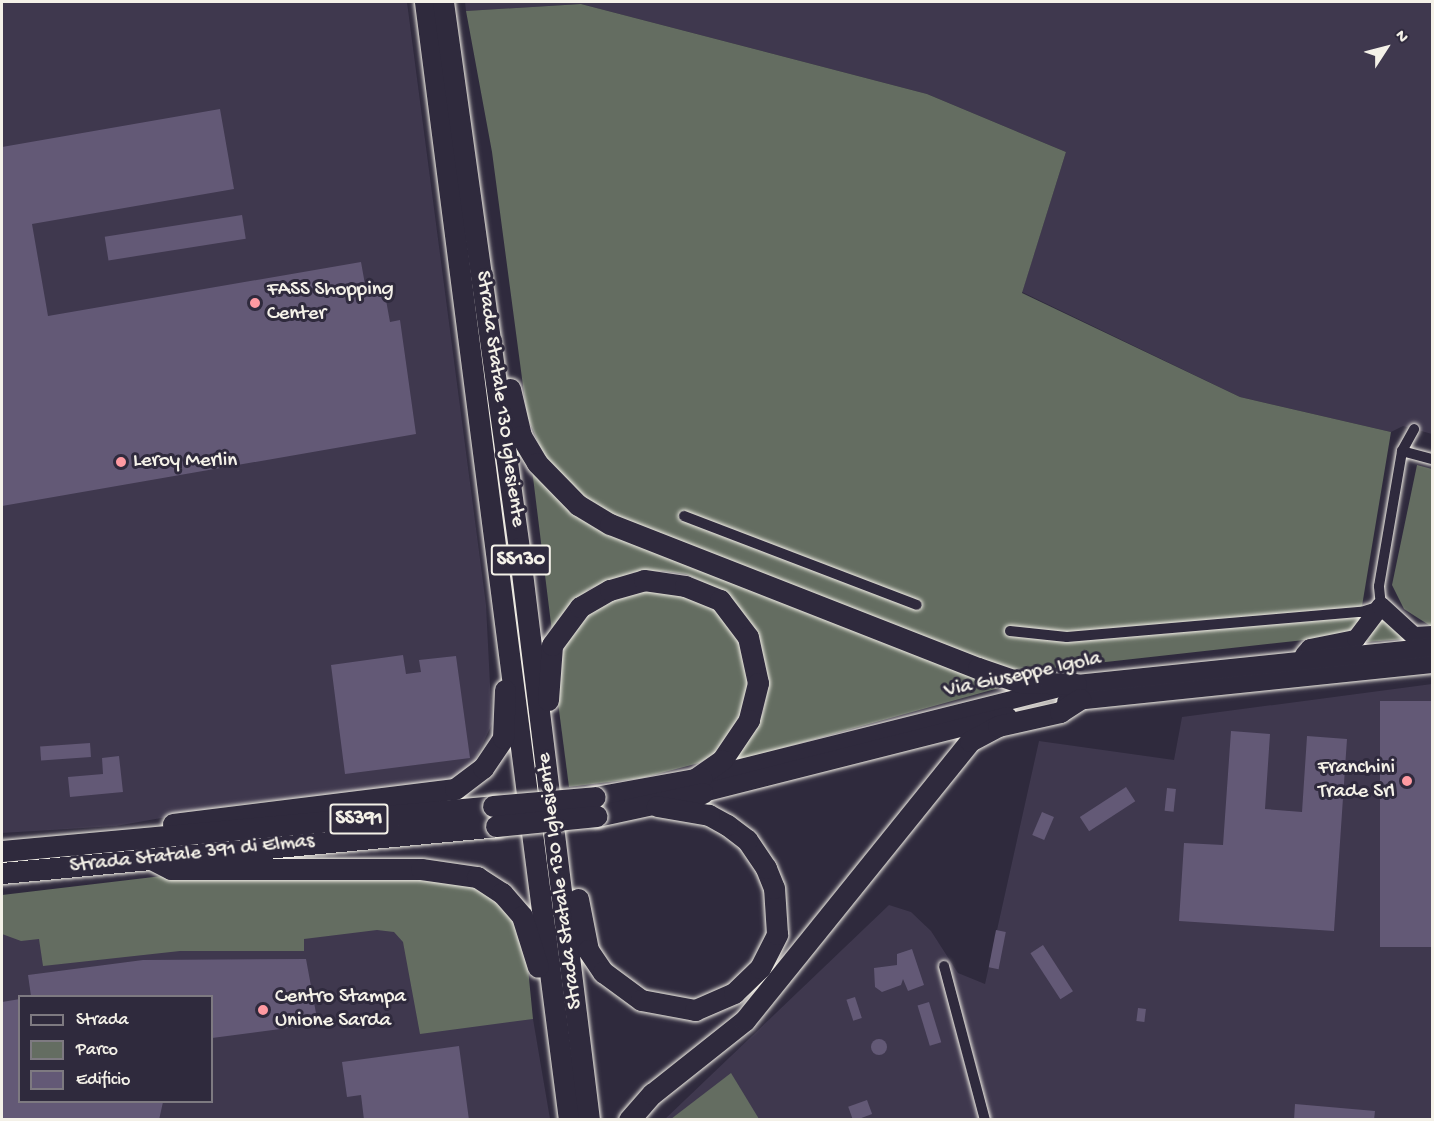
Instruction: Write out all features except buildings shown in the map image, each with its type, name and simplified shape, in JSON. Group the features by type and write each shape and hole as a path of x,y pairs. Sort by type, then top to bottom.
{"highway":[{"name":"Strada Statale 130 Iglesiente","path":"425,2 509,639 569,1119"},
{"name":"Strada Statale 130 Iglesiente","path":"443,2 545,746 589,1119"},
{"path":"484,295 498,318 521,436 537,463 578,505 610,524 978,668 1019,682 1078,691"},
{"path":"545,746 552,645 580,607 610,590 644,580 685,586 720,600 748,637 758,683 749,720 722,760 699,784"},
{"path":"146,838 164,826 243,812 455,789 483,768 503,738 509,639"},
{"path":"629,1119 652,1094 745,1020 970,741 998,726 1060,712 1078,691"},
{"name":"Strada Statale 391 di Elmas","path":"2,873 151,859 494,816 596,806 699,784"},
{"name":"Strada Statale 391 di Elmas","path":"596,806 657,807 699,784"},
{"path":"558,853 574,868 588,950 626,992 660,1006 695,1010 734,993 760,968 777,934 770,878 747,840 727,825 709,814 657,807"},
{"name":"Strada Statale 391 di Elmas","path":"2,851 146,838 494,816"},
{"path":"2,838 52,838 64,845"},
{"path":"151,859 171,869 421,869 477,877 502,893 522,916 535,946 548,1037 563,1069"},
{"path":"2,888 44,881 62,868"}],"main road":[{"path":"1300,660 1310,648 1356,639 1381,606 1414,636 1432,635"},
{"name":"Via Giuseppe Igola","path":"699,784 1078,691 1300,660 1432,647"},
{"name":"Via Giuseppe Igola","path":"1078,691 1432,664"}],"street":[{"path":"1010,631 1078,636 1381,606 1402,451 1414,429"},
{"path":"1402,451 1432,459"},
{"path":"684,516 918,605"},
{"path":"944,966 985,1119"}],"shaded area":[{"name":"FASS Shopping Center","path":"2,2 407,2 486,605 492,724 472,767 443,785 252,802 116,826 2,833"},
{"path":"465,2 1432,2 1432,434 1403,426 1391,432 1240,397 1022,292 1066,152 927,94 581,4 466,11"},
{"path":"1432,684 1432,1119 664,1120 889,905 911,912 931,931 958,973 985,984 1039,741 1174,760 1182,717"},
{"path":"447,900 533,1019 550,1119 2,1120 2,916"}],"green space":[{"path":"581,4 927,94 1066,152 1022,293 1240,397 1391,432 1359,624 1341,636 1015,672 606,512 584,499 543,454 527,416 492,152 466,11"},
{"path":"1417,465 1432,469 1432,627 1404,609 1392,585"},
{"path":"532,469 574,512 1006,686 732,762 763,713 769,683 755,629 713,587 686,574 663,571 635,572 589,589 552,632"},
{"path":"661,588 708,602 727,620 750,662 745,717 717,753 699,763 642,778 569,787 556,687 566,639 578,619 613,595"},
{"path":"1379,620 1389,620 1406,639 1367,642"},
{"path":"162,876 445,878 477,887 510,915 526,948 533,1019 420,1034 403,942 394,932 377,930 304,939 304,951 180,951 43,966 39,939 21,941 2,934 2,895"},
{"path":"731,1073 759,1119 671,1119"}],"place":[{"name":"FASS Shopping Center","path":"255,303"},
{"name":"Leroy Merlin","path":"121,462"},
{"name":"Franchini Trade Srl","path":"1407,781"},
{"name":"Centro Stampa Unione Sarda","path":"263,1010"}]}
